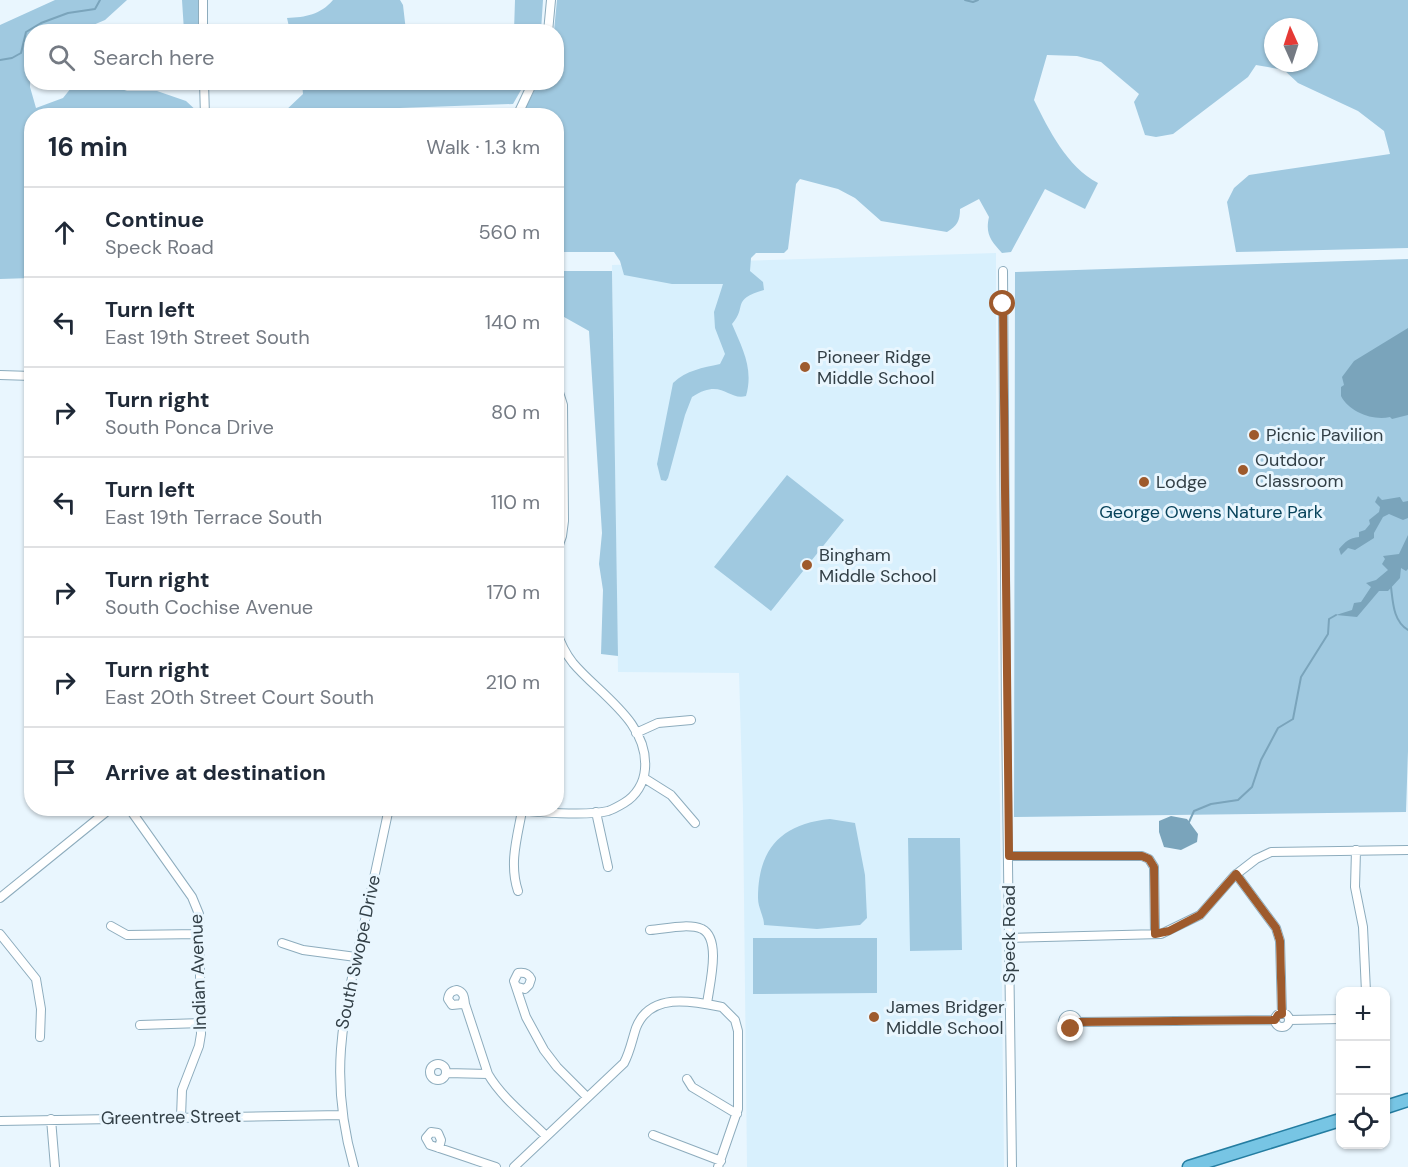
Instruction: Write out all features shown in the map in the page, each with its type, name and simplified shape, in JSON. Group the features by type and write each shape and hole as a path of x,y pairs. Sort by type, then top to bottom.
{"main road":[{"path":"1390,1106 1408,1100"},
{"path":"1189,1167 1336,1122"}],"street":[{"path":"203,0 203,24"},
{"path":"549,24 551,0"},
{"path":"204,90 205,108"},
{"path":"521,108 528,90"},
{"name":"Speck Road","path":"1004,271 1012,1167"},
{"path":"0,375 24,376"},
{"path":"564,649 572,662 621,711 636,733 645,761 644,778 629,800 607,811 564,812"},
{"path":"636,733 658,723 691,720"},
{"path":"644,778 671,795 695,823"},
{"path":"596,812 608,867"},
{"path":"0,898 101,816"},
{"name":"Indian Avenue","path":"135,816 192,897 199,914 202,1023 199,1046 182,1090 181,1117"},
{"name":"South Swope Drive","path":"354,1167 342,1115 338,1076 340,1035 387,816"},
{"path":"518,891 513,862 521,816"},
{"path":"1356,850 1355,887 1363,927 1366,987"},
{"path":"1009,938 1155,934 1169,931 1200,915 1236,874 1256,858 1271,852 1408,850"},
{"path":"1009,856 1142,856 1149,859 1154,867 1155,934"},
{"path":"1236,874 1276,928 1280,941 1282,1014"},
{"path":"111,926 127,935 200,934"},
{"path":"650,930 691,927 702,929 709,935 714,948 707,1004"},
{"path":"0,934 36,979 41,1009 40,1037"},
{"path":"282,943 303,950 356,957"},
{"path":"518,987 526,1017 544,1050 586,1097"},
{"path":"464,998 488,1074 506,1096 546,1136"},
{"path":"514,1167 624,1063 637,1026 649,1009 667,1002 722,1007 735,1020 738,1031 737,1114 720,1164 653,1135"},
{"path":"1282,1014 1289,1020"},
{"path":"1275,1020 1278,1015 1282,1014"},
{"path":"1289,1020 1336,1019"},
{"path":"1275,1020 1281,1027 1286,1026 1289,1020"},
{"path":"1078,1022 1275,1020"},
{"path":"140,1025 202,1023"},
{"path":"447,1072 488,1074"},
{"path":"687,1079 692,1087 737,1114"},
{"name":"Greentree Street","path":"0,1121 342,1115"},
{"path":"51,1119 55,1167"},
{"path":"439,1148 496,1167"}],"shaded area":[{"path":"996,253 996,463 1004,1167 747,1167 739,673 618,672 612,265"},
{"path":"1408,328 1408,415 1392,419 1390,417 1376,418 1350,407 1341,396 1341,387 1344,385 1342,377 1354,361"},
{"path":"1378,496 1382,500 1400,497 1403,502 1408,501 1408,518 1403,520 1389,514 1383,517 1374,533 1374,538 1355,550 1348,548 1341,555 1339,549 1348,540 1359,537 1359,532 1365,530 1370,524 1369,520 1379,512 1380,507 1375,502"},
{"path":"1408,535 1408,569 1406,571 1401,568 1400,578 1388,591 1379,591 1357,617 1336,615 1352,610 1354,603 1361,602 1371,587 1366,583 1376,580 1388,570 1382,564 1385,559 1383,556 1399,554"},
{"path":"1171,816 1187,819 1198,834 1197,842 1181,850 1164,847 1159,832 1159,821"}],"green space":[{"path":"55,0 127,0 105,20 96,24 24,24 24,90 31,90 36,108 24,108 24,278 0,279 0,25"},
{"path":"182,0 198,0 198,24 184,24"},
{"path":"333,0 400,0 403,5 405,24 288,24 287,18 312,14 323,9"},
{"path":"515,0 543,0 541,24 514,24"},
{"path":"557,0 1408,0 1408,248 1236,252 1227,202 1234,188 1249,175 1390,154 1384,131 1358,111 1298,83 1286,72 1318,72 1318,18 1264,18 1264,66 1256,65 1248,77 1173,134 1156,137 1145,135 1134,102 1139,94 1101,62 1077,56 1047,55 1034,100 1068,158 1077,168 1098,183 1085,209 1045,189 1011,252 1002,253 990,237 989,217 979,199 960,209 957,223 947,232 881,221 855,198 838,189 800,179 796,184 788,249 784,253 756,253 751,258 750,271 763,282 764,290 743,300 737,318 732,324 748,367 746,396 740,397 718,389 711,389 692,397 666,481 661,480 657,464 673,383 689,372 720,364 725,354 715,328 714,312 723,284 672,284 624,275 620,261 614,252 564,252 564,108 526,108 534,90 564,90 564,24 555,24"},
{"path":"69,90 157,91 186,101 194,108 36,108 63,98"},
{"path":"303,90 521,90 513,104 399,108 288,108 303,94"},
{"name":"George Owens Nature Park","path":"1408,259 1406,812 1014,817 1015,272"},
{"path":"564,271 612,271 618,656 601,654 603,590 599,564 602,533 589,331 564,317"},
{"path":"787,475 844,520 771,611 714,567"},
{"path":"830,819 855,823 865,875 867,918 860,925 817,929 764,925 758,898 762,866 768,853 786,833 813,822"},
{"path":"908,838 960,838 962,950 910,951"},
{"path":"753,938 877,938 877,993 753,994"}],"waterway":[{"path":"39,24 68,13 95,9 100,0"},
{"path":"965,0 973,2 978,0"},
{"path":"0,60 12,58 21,53 24,40"},
{"path":"1391,587 1393,605 1399,622 1408,630"},
{"path":"1189,822 1194,811 1211,804 1238,800 1252,787 1261,760 1278,728 1293,719 1301,677 1328,634 1329,619 1336,615"}],"place":[{"name":"Pioneer Ridge Middle School","path":"805,367"},
{"name":"Picnic Pavilion","path":"1254,435"},
{"name":"Outdoor Classroom","path":"1243,470"},
{"name":"Lodge","path":"1144,482"},
{"name":"Bingham Middle School","path":"807,565"},
{"name":"James Bridger Middle School","path":"874,1017"}],"route":[{"path":"1003,304 1009,856 1142,856 1149,859 1154,867 1155,934 1169,931 1200,915 1236,874 1276,928 1280,941 1282,1014 1278,1015 1275,1020 1078,1022 1076,1027 1071,1029"}]}
